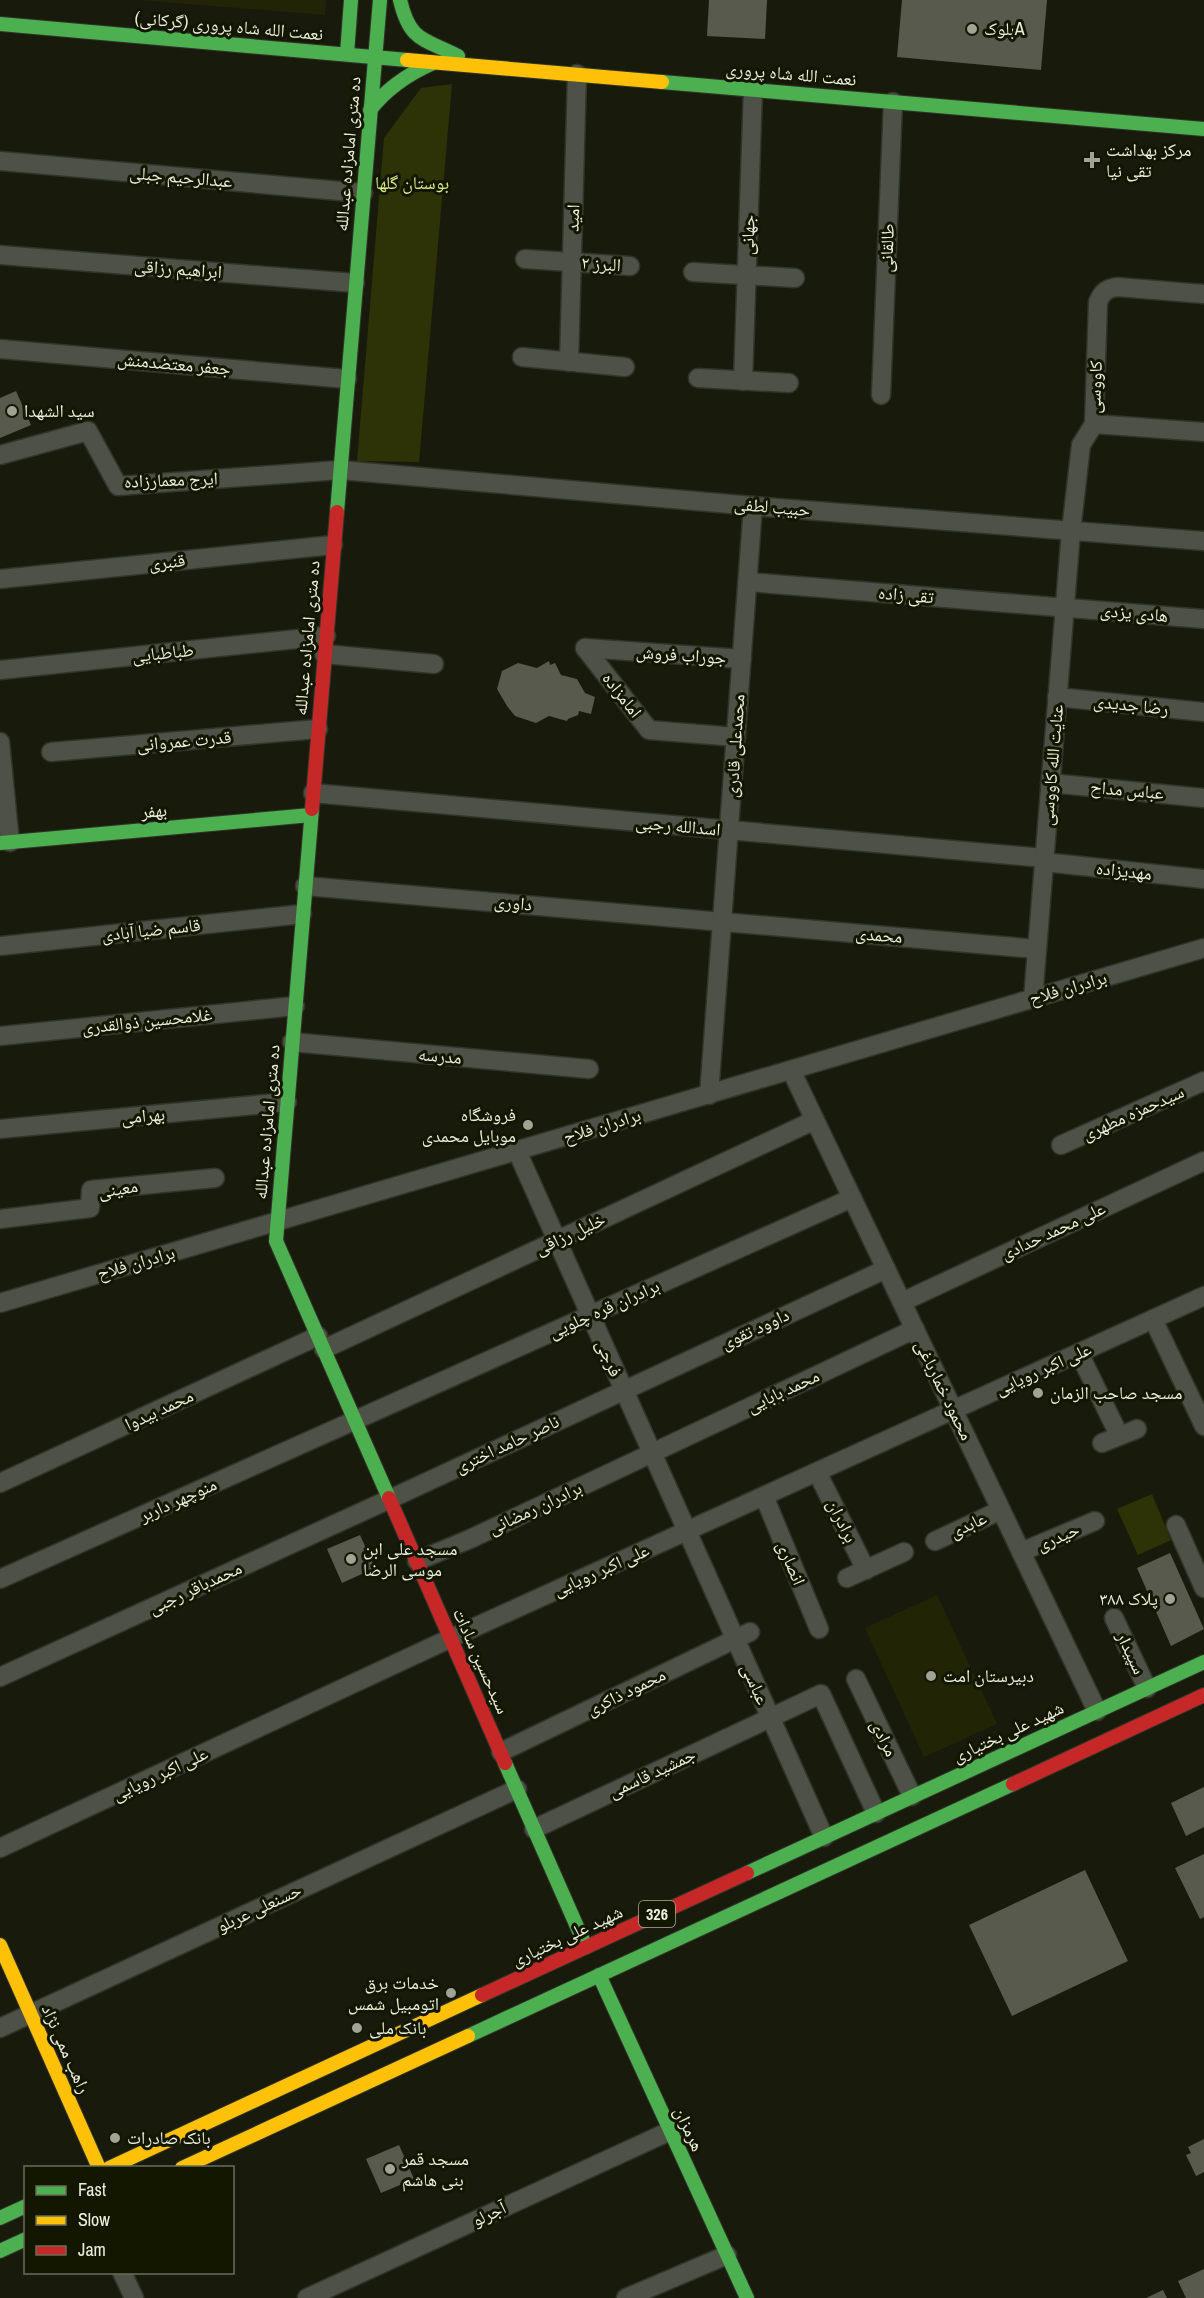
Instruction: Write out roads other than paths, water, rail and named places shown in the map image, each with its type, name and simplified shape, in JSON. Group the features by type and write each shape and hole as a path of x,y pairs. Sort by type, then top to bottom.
{"main road":[{"path":"346,54 351,0"},
{"name":"ده متری امامزاده عبدالله","path":"276,1223 374,56 381,0"},
{"path":"400,0 408,28 417,38 474,65"},
{"name":"نعمت الله شاه پروری (گرکانی)","path":"0,24 374,56"},
{"name":"نعمت الله شاه پروری","path":"374,56 1204,129"},
{"path":"370,110 381,94 395,82 411,72 437,62"},
{"name":"بهفر","path":"5,843 311,815"},
{"name":"سیدحسین سادات","path":"276,1223 276,1241 280,1251 592,1961"},
{"name":"شهید علی بختیاری","path":"186,2166 592,1961 1103,1725 1147,1688 1204,1662"},
{"name":"شهید علی بختیاری","path":"114,2166 592,1961 669,1925 824,1837 912,1796 1103,1725 1204,1695"},
{"name":"راهب ممی نژاد","path":"0,1945 98,2166"},
{"name":"هرمزان","path":"592,1961 747,2298"},
{"path":"0,2218 24,2207"},
{"path":"0,2251 24,2240"}],"street":[{"name":"امید","path":"568,362 577,74"},
{"name":"جهانی","path":"743,381 753,89"},
{"name":"طالقانی","path":"880,395 893,102"},
{"name":"عبدالرحیم جبلی","path":"0,161 363,193"},
{"name":"ابراهیم رزاقی","path":"0,255 355,283"},
{"name":"البرز ۲","path":"525,259 630,266"},
{"path":"693,272 795,278"},
{"name":"کاووسی","path":"1071,531 1081,445 1094,424 1098,302 1105,291 1118,287 1204,294"},
{"name":"جعفر معتضدمنش","path":"0,349 347,379"},
{"path":"522,357 625,367"},
{"path":"698,378 789,383"},
{"path":"1094,424 1204,432"},
{"name":"ایرج معمارزاده","path":"0,455 88,431 118,486 340,470"},
{"name":"حبیب لطفی","path":"340,470 753,506 1204,541"},
{"name":"محمدعلی قادری","path":"709,1095 753,506"},
{"name":"عنایت‌ الله کاووسی","path":"1033,999 1071,531"},
{"name":"قنبری","path":"0,579 333,545"},
{"name":"تقی زاده","path":"747,582 1065,608"},
{"name":"هادی یزدی","path":"1065,608 1204,619"},
{"name":"طباطبایی","path":"0,670 325,645 434,664"},
{"name":"جوراب فروش","path":"585,648 742,659"},
{"name":"امامزاده","path":"585,648 649,730 736,736"},
{"name":"رضا جدیدی","path":"1057,697 1204,712"},
{"name":"قدرت عمروانی","path":"51,752 318,729"},
{"path":"0,742 5,843"},
{"name":"عباس مداح","path":"1050,783 1204,798"},
{"name":"اسدالله رجبی","path":"313,793 1044,860"},
{"name":"مهدیزاده","path":"1044,860 1204,879"},
{"name":"داوری","path":"305,886 722,921"},
{"name":"قاسم ضیا آبادی","path":"0,946 302,914"},
{"name":"محمدی","path":"722,921 1037,949"},
{"name":"برادران فلاح","path":"0,1303 1204,948"},
{"name":"غلامحسین ذوالقدری","path":"0,1036 295,1006"},
{"name":"مدرسه","path":"292,1042 589,1070"},
{"name":"محمود خمارباغی","path":"791,1070 1103,1725"},
{"name":"سیدحمزه مطهری","path":"1061,1145 1204,1081"},
{"name":"بهرامی","path":"0,1129 287,1102"},
{"name":"خلیل رزاقی","path":"321,1343 557,1240 815,1120"},
{"name":"فرجی","path":"517,1151 687,1531"},
{"name":"علی محمد حدادی","path":"902,1302 1204,1161"},
{"name":"معینی","path":"0,1219 90,1208 91,1190 215,1178"},
{"name":"برادران قره چلویی","path":"355,1420 852,1198"},
{"name":"داوود تقوی","path":"624,1389 886,1269"},
{"name":"علی اکبر رویایی","path":"0,1848 452,1638 1204,1296"},
{"path":"1153,1319 1204,1426"},
{"name":"محمد بابایی","path":"652,1452 915,1329"},
{"name":"محمد بیدوا","path":"0,1483 321,1343"},
{"path":"1079,1353 1110,1439 1137,1428"},
{"name":"ناصر حامد اختری","path":"390,1499 624,1389"},
{"name":"منوچهر داربر","path":"0,1579 355,1420"},
{"name":"برادران رمضانی","path":"417,1561 470,1539 652,1452"},
{"name":"برادران","path":"817,1472 866,1570"},
{"name":"انصاری","path":"764,1496 819,1629"},
{"name":"محمدباقر رجبی","path":"0,1677 390,1499"},
{"name":"عابدی","path":"935,1541 1001,1510"},
{"name":"حیدری","path":"1021,1552 1095,1521"},
{"path":"1176,1525 1204,1588"},
{"name":"عباسی","path":"687,1531 743,1635 770,1717 824,1837"},
{"path":"847,1578 904,1552"},
{"name":"سپیدار","path":"1114,1618 1147,1688"},
{"name":"محمود ذاکری","path":"501,1752 743,1635"},
{"name":"مرادی","path":"856,1680 912,1796"},
{"name":"جمشید قاسمی","path":"534,1829 821,1694 876,1813"},
{"name":"حسنعلی عربلو","path":"0,2028 517,1789"},
{"name":"آجرلو","path":"307,2298 670,2131"},
{"path":"626,2298 727,2255"},
{"path":"123,2274 134,2298"}],"place":[{"name":"بلوکA","path":"972,29"},
{"name":"مرکز بهداشت تقی نیا","path":"1092,160"},
{"name":"سید الشهدا","path":"12,411"},
{"name":"فروشگاه موبایل محمدی","path":"528,1125"},
{"name":"مسجد صاحب الزمان","path":"1038,1393"},
{"name":"مسجد علی ابن موسی الرضا","path":"351,1559"},
{"name":"پلاک ۳۸۸","path":"1170,1599"},
{"name":"دبیرستان امت","path":"931,1676"},
{"name":"خدمات برق اتومبیل شمس","path":"451,1993"},
{"name":"بانک ملی","path":"357,2028"},
{"name":"بانک صادرات","path":"115,2138"},
{"name":"مسجد قمر بنی هاشم","path":"390,2169"}],"park label":[{"name":"بوستان گلها","path":"412,183"}]}
